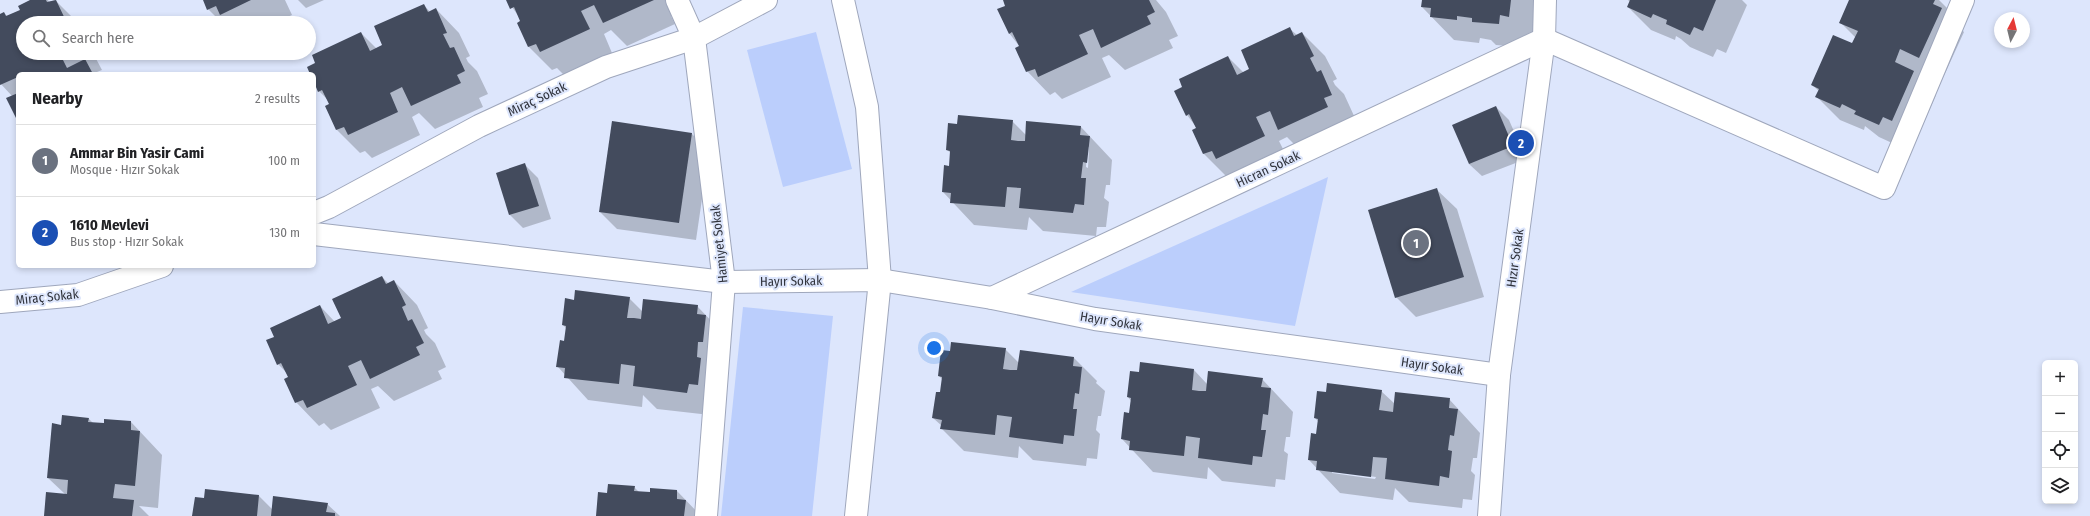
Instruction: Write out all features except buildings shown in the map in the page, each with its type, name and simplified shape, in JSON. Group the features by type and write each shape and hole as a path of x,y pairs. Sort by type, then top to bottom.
{"street":[{"name":"Hamiyet Sokak","path":"677,0 694,38 724,282 706,516"},
{"name":"Miraç Sokak","path":"316,212 329,207 479,126 606,67 694,38 766,0"},
{"path":"843,0 866,106 880,280 856,516"},
{"name":"Hızır Sokak","path":"1489,516 1499,375 1544,40 1545,0"},
{"path":"1544,40 1884,188 1963,0"},
{"name":"Hicran Sokak","path":"992,298 1544,40"},
{"path":"316,234 724,282"},
{"name":"Miraç Sokak","path":"0,302 78,295 156,268"},
{"name":"Hayır Sokak","path":"724,282 880,280 992,298 1095,319 1499,375"}],"shaded area":[{"path":"816,32 852,169 783,187 747,50"},
{"path":"1328,177 1295,326 1071,292"},
{"path":"743,307 833,316 812,516 721,516"}],"place":[{"name":"1610 Mevlevi","path":"1521,143"},
{"name":"Ammar Bin Yasir Cami","path":"1416,243"}]}
